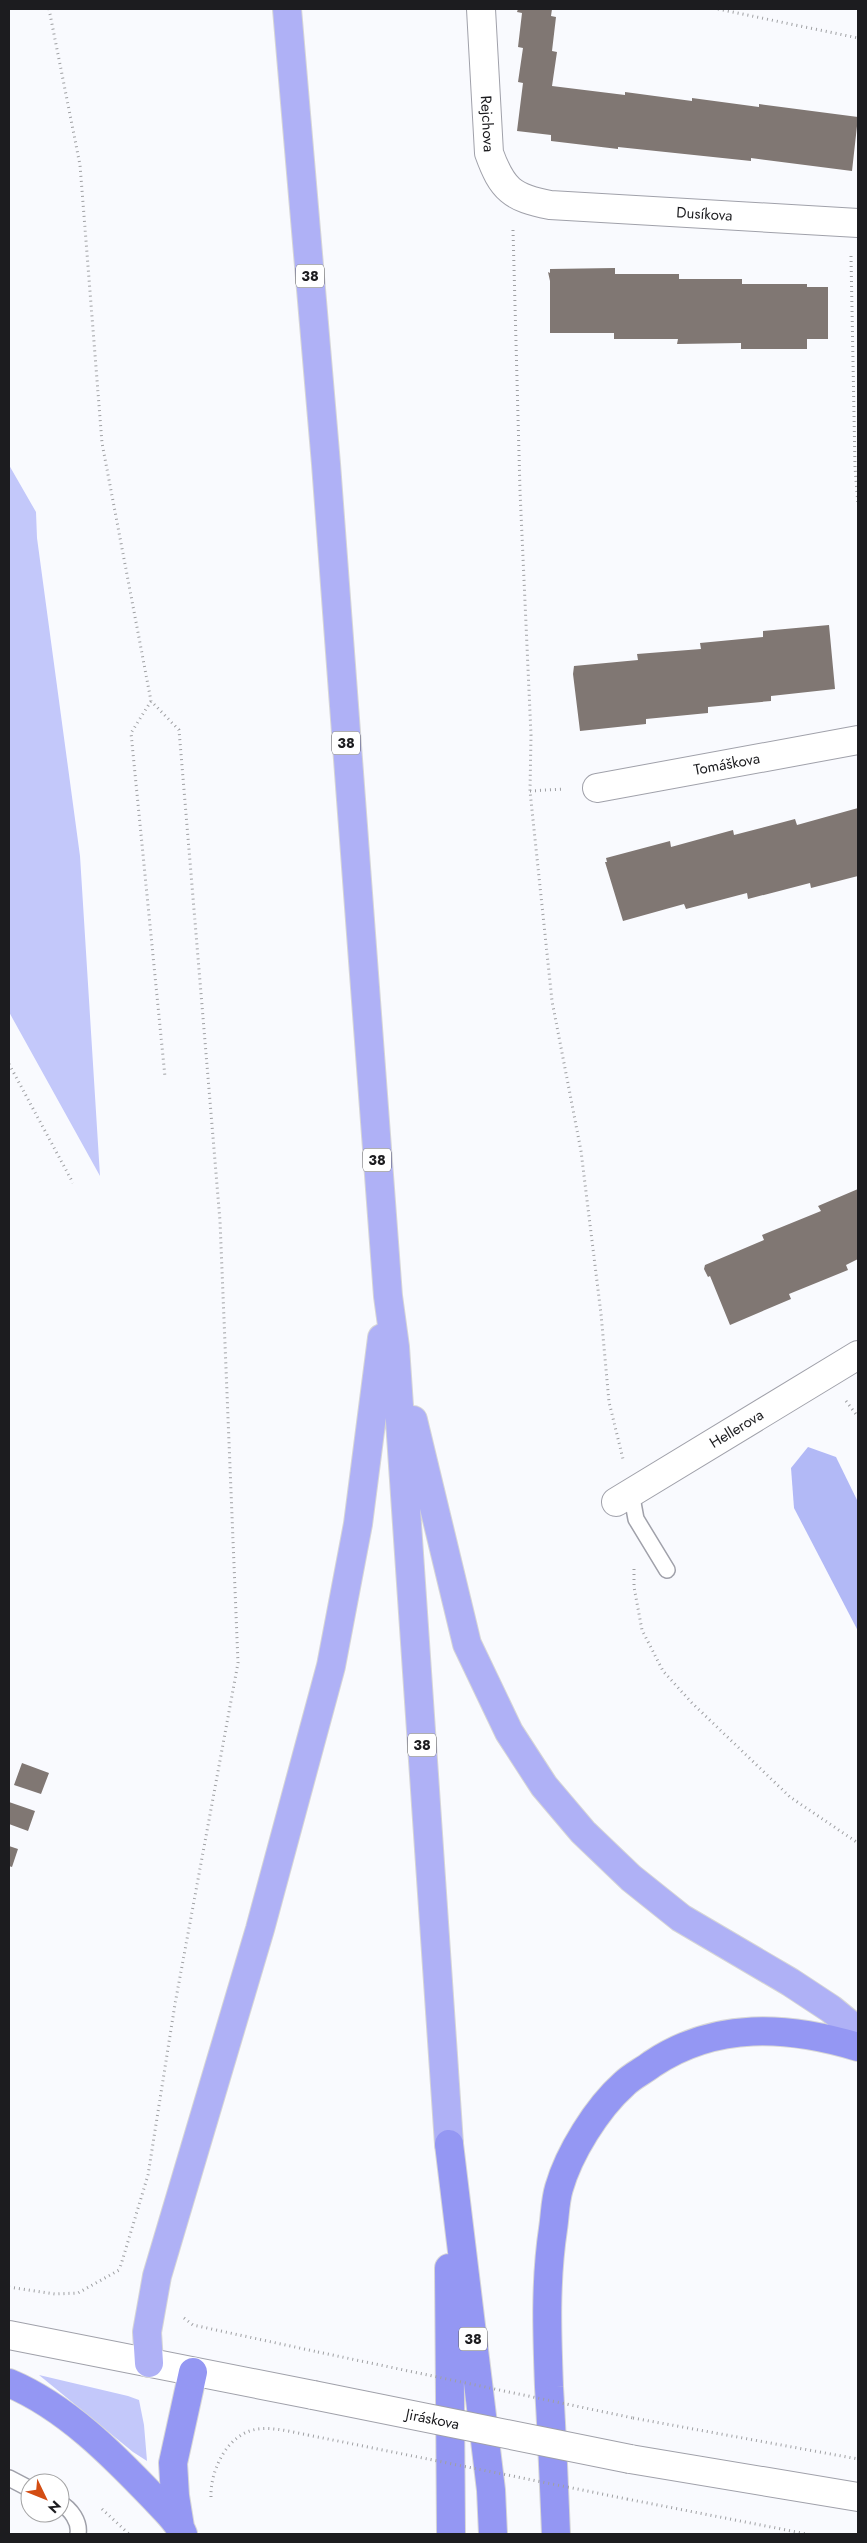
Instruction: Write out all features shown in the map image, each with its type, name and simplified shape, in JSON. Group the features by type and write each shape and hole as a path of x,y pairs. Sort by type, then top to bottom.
{"highway":[{"path":"556,2534 546,2311 549,2256 559,2188 576,2150 602,2106 625,2083 665,2056 707,2037 743,2032 778,2031 815,2036 858,2047"},
{"name":"38","path":"449,2144 451,2534"},
{"name":"38","path":"449,2144 491,2490 493,2534"},
{"path":"182,2531 175,2496 173,2463 193,2372"},
{"path":"9,2383 45,2403 96,2441 182,2531"}],"main road":[{"path":"280,9 295,89"},
{"name":"38","path":"287,9 295,89 388,1296 395,1347 449,2144"},
{"path":"149,2363 147,2332 157,2276 260,1929 332,1666 358,1524 388,1296"},
{"path":"395,1347 467,1644 510,1732 544,1786 583,1832 638,1884 681,1918 790,1982 831,2009 858,2031"}],"street":[{"name":"Rejchova","path":"481,9 489,153 496,172 512,193"},
{"name":"Dusíkova","path":"512,193 530,201 550,205 858,223"},
{"name":"Tomáškova","path":"597,788 858,740"},
{"name":"Hellerova","path":"623,1497 858,1355"},
{"name":"Jiráskova","path":"9,2336 630,2459 858,2497"}],"lane":[{"path":"623,1497 668,1570"},
{"path":"70,2510 79,2528 78,2534"}],"path":[{"path":"9,2287 55,2294 78,2292 120,2268 148,2175 175,2004 238,1664 220,1221 179,730 151,700 102,443 80,165 49,9"},
{"path":"718,9 858,38"},
{"path":"512,193 520,491 531,735 530,791 552,1002 581,1151 601,1314 609,1402 623,1497"},
{"path":"851,249 855,467 858,506"},
{"path":"151,700 131,733 165,1076"},
{"path":"9,1064 73,1183"},
{"path":"634,1561 634,1587 642,1630 663,1671 692,1703 790,1797 858,1844"},
{"path":"182,2316 193,2325 318,2352 633,2418 858,2459"},
{"path":"212,2504 211,2484 215,2467 222,2456 238,2439 257,2429 287,2431 807,2534"}],"shaded area":[{"path":"9,465 36,512 37,538 80,856 100,1176 9,1012"},
{"path":"808,1447 836,1457 858,1502 858,1631 794,1508 791,1468"},
{"path":"39,2375 139,2400 144,2425 147,2461 133,2452"}],"building":[{"path":"518,9 552,9 551,16 556,17 552,51 557,52 552,86 625,95 625,92 692,101 692,98 759,107 759,104 858,117 852,171 751,158 751,161 551,141 551,135 517,131 523,83 518,82 523,48 518,47 522,13 517,12"},
{"path":"615,268 615,274 679,274 679,279 742,279 742,284 807,284 807,287 828,287 828,339 807,339 807,349 741,349 741,343 677,344 678,339 614,339 614,333 550,333 550,281 548,272 550,273 550,269"},
{"path":"829,625 835,689 771,696 771,701 708,707 708,713 646,719 646,724 580,731 573,674 574,666 638,660 637,654 701,649 700,643 763,637 763,631"},
{"path":"858,808 858,876 811,888 810,883 748,899 747,893 686,909 684,904 623,921 605,862 607,862 606,858 670,841 671,847 733,830 734,835 795,819 797,825"},
{"path":"858,1189 858,1259 846,1265 848,1270 789,1294 791,1299 730,1325 710,1276 708,1277 704,1269 705,1265 764,1240 762,1235 821,1211 818,1206"},
{"path":"22,1763 49,1773 41,1794 14,1785"},
{"path":"9,1802 35,1811 28,1831 9,1824"},
{"path":"9,1846 18,1849 12,1867 9,1866"}]}
